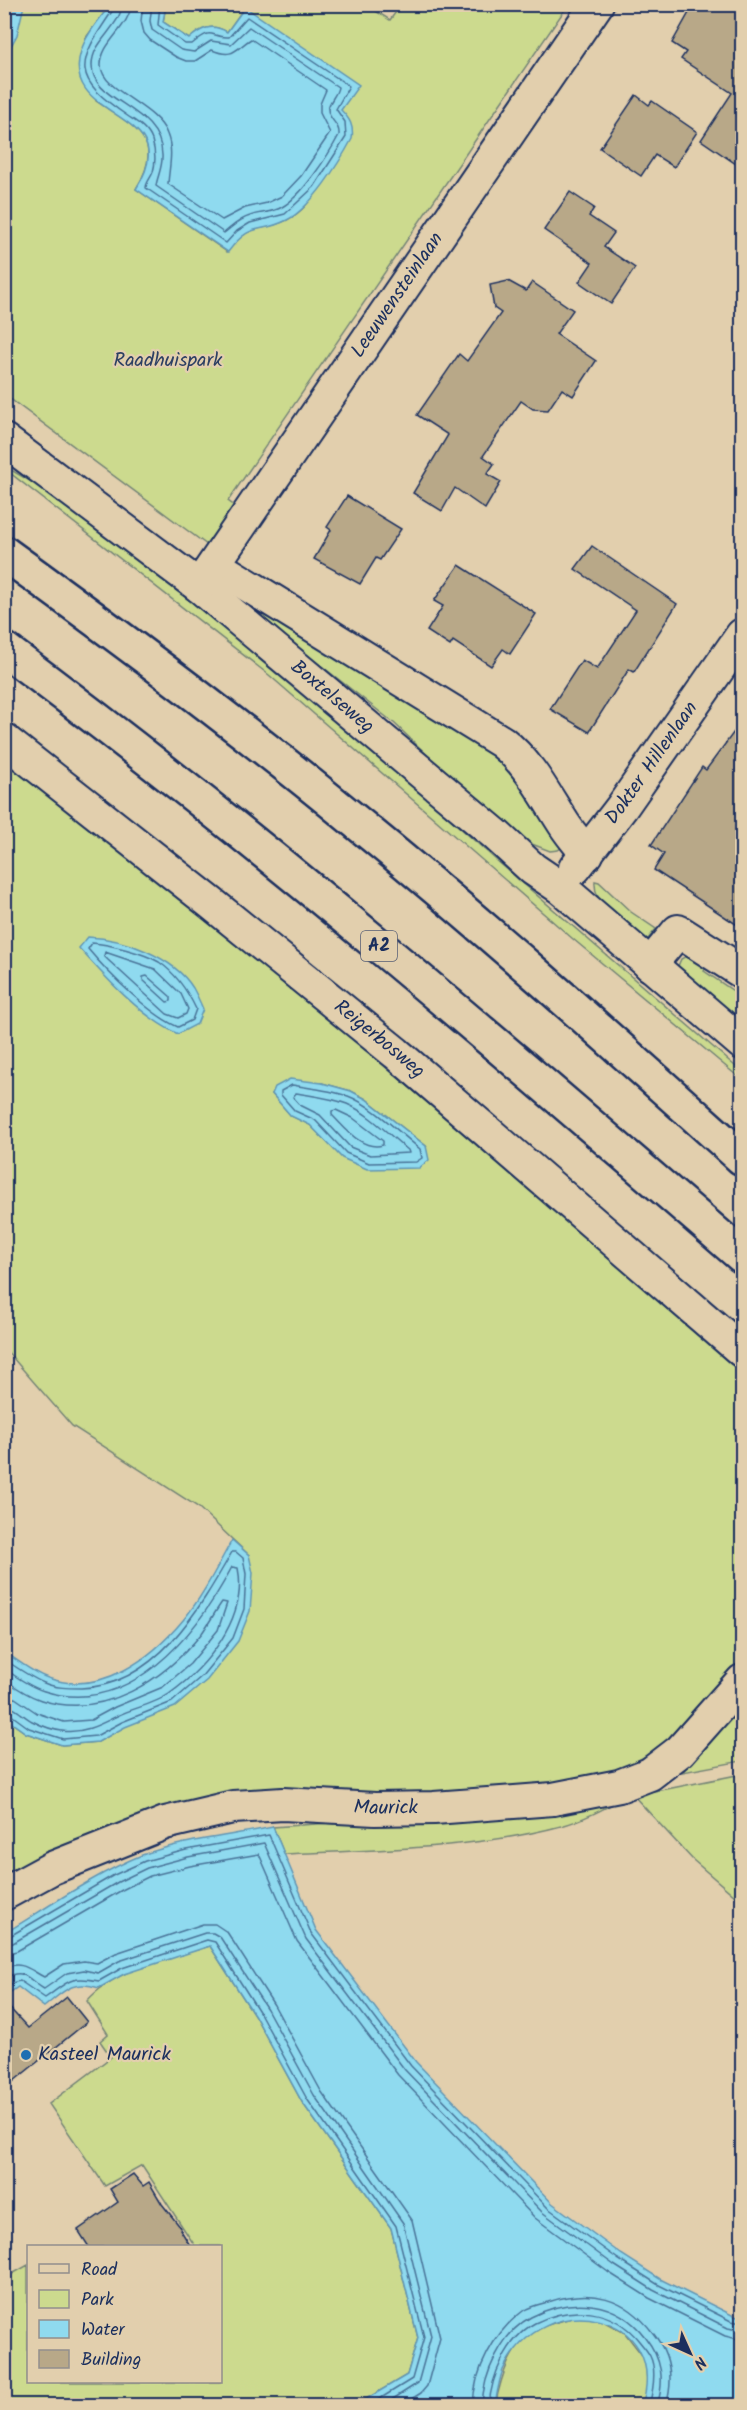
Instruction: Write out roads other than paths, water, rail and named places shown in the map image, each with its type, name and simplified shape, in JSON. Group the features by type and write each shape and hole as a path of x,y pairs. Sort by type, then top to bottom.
{"highway":[{"path":"4,553 104,626 355,820 553,988 742,1158"},
{"name":"A2","path":"4,650 300,881 510,1056 742,1256"}],"street":[{"name":"Leeuwensteinlaan","path":"207,576 597,4"},
{"name":"Boxtelseweg","path":"4,440 207,576 472,723 516,753 531,770 565,826 587,855"},
{"name":"Boxtelseweg","path":"207,576 533,870 559,887 742,1043"},
{"name":"Dokter Hillenlaan","path":"559,887 587,855 742,635"},
{"name":"Reigerbosweg","path":"4,740 396,1053 742,1351"},
{"path":"650,965 678,931 742,972"},
{"name":"Maurick","path":"4,1894 52,1868 165,1823 199,1813 233,1807 283,1804 375,1809 434,1808 553,1799 619,1786 650,1774 680,1751 742,1681"}],"water":[{"path":"5,4 24,5 17,35 5,57"},
{"path":"110,5 166,5 163,22 189,39 198,32 212,27 227,32 245,7 359,85 341,110 351,123 352,139 332,172 306,205 287,220 243,236 228,252 136,189 148,163 146,144 135,129 87,91 79,74 83,45"},
{"path":"88,937 132,945 174,967 193,988 203,1009 197,1024 178,1034 151,1018 112,984 79,948"},
{"path":"290,1079 322,1083 351,1091 366,1099 426,1146 429,1160 419,1168 367,1169 342,1158 310,1125 291,1116 272,1094 275,1087"},
{"path":"232,1540 249,1555 253,1573 250,1611 238,1641 207,1680 175,1707 125,1727 98,1742 62,1745 26,1733 5,1718 5,1652 42,1676 68,1683 106,1678 124,1670 157,1647 184,1619 204,1591"},
{"path":"273,1827 316,1930 416,2062 552,2203 621,2254 660,2279 742,2318 742,2405 642,2405 646,2374 638,2348 622,2331 599,2320 573,2319 546,2326 522,2343 503,2370 495,2405 356,2405 407,2375 418,2338 391,2228 302,2102 255,2016 210,1946 124,1974 99,1988 82,1985 69,1988 44,2007 18,1987 5,1996 5,1933 89,1881 142,1855 190,1842"}],"place":[{"name":"Kasteel Maurick","path":"26,2055"}],"park label":[{"name":"Raadhuispark","path":"168,361"}]}
